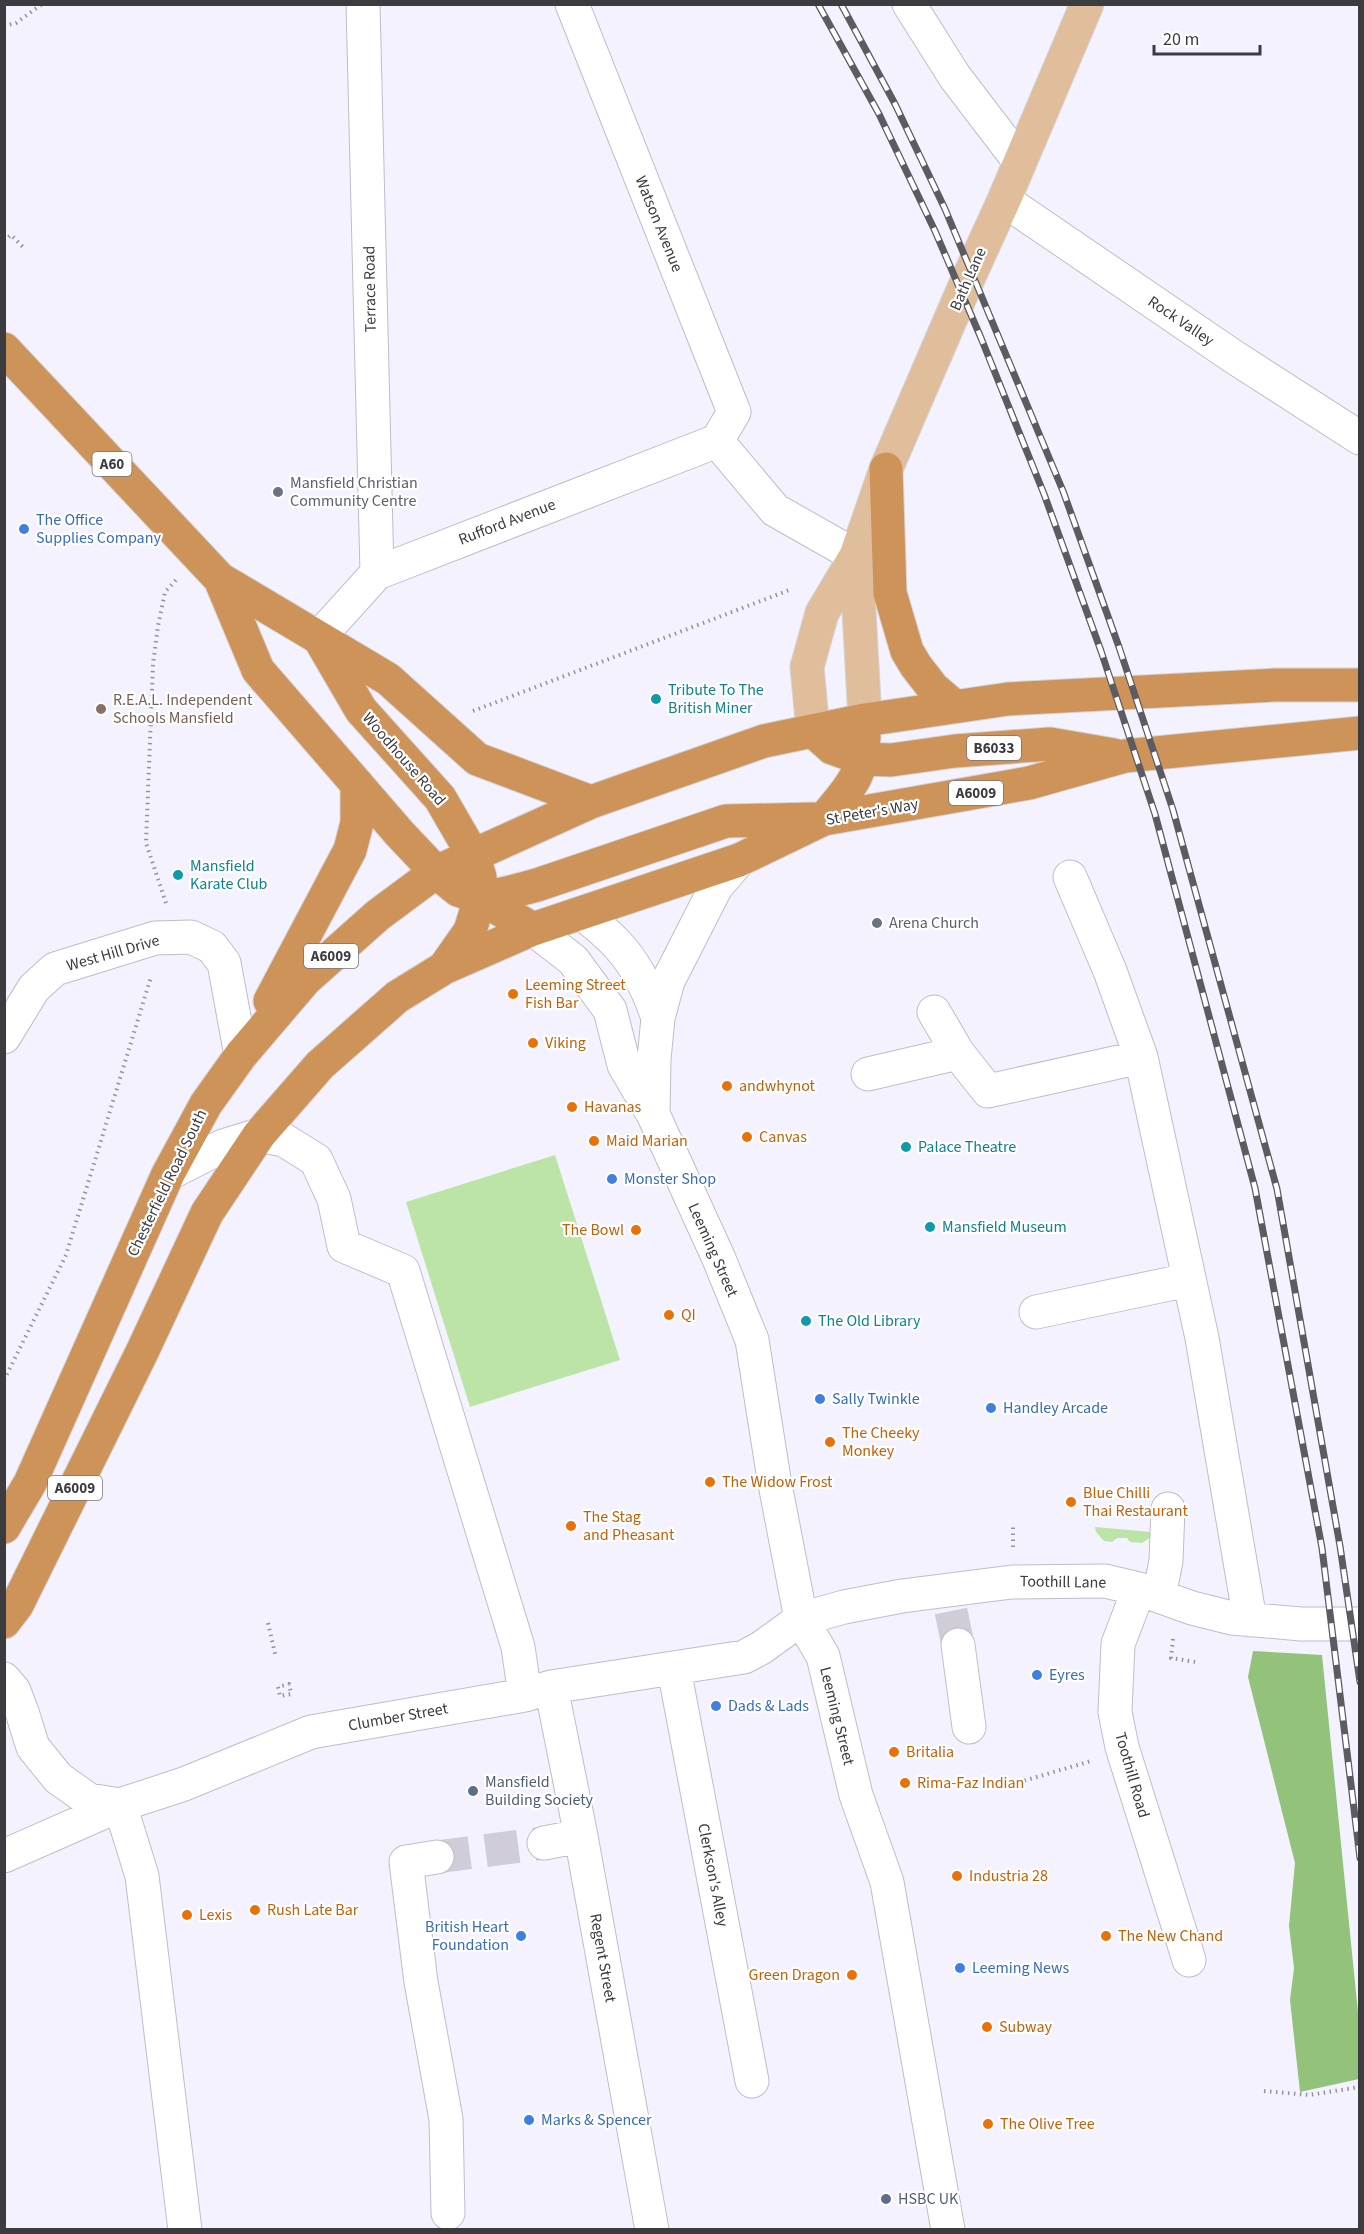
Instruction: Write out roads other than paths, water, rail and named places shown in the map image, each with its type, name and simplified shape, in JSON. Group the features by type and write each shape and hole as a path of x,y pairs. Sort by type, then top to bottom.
{"highway":[{"name":"A60","path":"4,349 220,579 319,637"},
{"path":"886,469 890,593 907,651 933,688 954,706"},
{"name":"A60","path":"220,579 258,670 436,872"},
{"path":"319,637 388,679 477,759 591,802"},
{"name":"Woodhouse Road","path":"319,637 361,711 440,798 473,855 480,877 480,898"},
{"name":"A6009","path":"436,872 591,802 764,741 865,720 1008,699 1275,685 1359,685"},
{"path":"480,898 537,885 726,821 824,819 856,778 863,759 865,720"},
{"name":"B6033","path":"813,731 832,748 863,759 891,760 955,751 1050,744 1125,756"},
{"name":"St Peter's Way","path":"259,1135 320,1065 397,997 444,968 533,929 739,860 824,819 1029,783 1125,756 1359,734"},
{"path":"241,1055 349,854 357,823 357,784"},
{"path":"473,855 537,885 582,913"},
{"path":"436,872 458,890 480,898 533,929"},
{"name":"Chesterfield Road South","path":"4,1527 30,1483 168,1174 206,1104 241,1055 305,980 378,915 436,872"},
{"path":"444,968 470,931 480,898"},
{"name":"A6009","path":"4,1622 22,1594 142,1352 207,1213 259,1135"}],"main road":[{"name":"Bath Lane","path":"813,731 807,667 822,613 856,556 886,469 1087,4"},
{"name":"Bath Lane","path":"856,556 865,720"}],"street":[{"name":"Terrace Road","path":"363,4 377,573"},
{"name":"Watson Avenue","path":"572,4 734,411 717,441"},
{"path":"909,4 955,77 1020,162"},
{"name":"Rock Valley","path":"1004,200 1234,357 1359,438"},
{"name":"Rufford Avenue","path":"319,637 377,573 717,441"},
{"path":"717,441 775,510 856,556"},
{"name":"Leeming Street","path":"653,1114 654,1059 658,1018 668,981 684,945 716,886 739,860"},
{"path":"1070,877 1110,971 1141,1058 1202,1338 1250,1620"},
{"name":"Leeming Street","path":"582,913 615,942 630,962 650,995 658,1018"},
{"name":"Leeming Street","path":"533,929 573,960 610,1010 624,1065 653,1114 719,1259 752,1340 774,1479 801,1619 823,1656 856,1795 887,1882 948,2229"},
{"name":"West Hill Drive","path":"9,1021 34,988 55,969 155,938 191,937 212,947 224,963 241,1055"},
{"path":"934,1012 958,1053 987,1091 1141,1058"},
{"path":"868,1074 958,1053"},
{"path":"168,1174 223,1146 259,1135"},
{"name":"Regent Street","path":"259,1135 284,1140 316,1160 334,1199 344,1246 403,1271 518,1647 538,1691 584,1852 652,2229"},
{"path":"1036,1312 1188,1280"},
{"name":"Toothill Road","path":"1168,1509 1166,1561 1118,1644 1114,1712 1123,1751 1189,1960"},
{"name":"Toothill Lane","path":"801,1619 844,1607 902,1596 950,1600 1023,1581 1105,1581 1192,1608 1250,1620 1301,1624 1359,1624"},
{"name":"Clumber Street","path":"4,1856 120,1805 184,1784 311,1732 744,1657 761,1648 801,1619"},
{"path":"958,1645 969,1727"},
{"name":"Clerkson's Alley","path":"674,1668 752,2081"},
{"path":"4,1679 14,1691 33,1747 58,1778 89,1800 120,1805 142,1876 185,2229"},
{"path":"544,1843 584,1852"},
{"path":"437,1857 406,1862 421,1983 446,2119 448,2213"}],"tunnel":[{"path":"951,1611 958,1645"},
{"path":"437,1857 544,1843"}],"railway":[{"path":"818,4 879,114 935,231 981,338 1044,494 1101,651 1155,814 1255,1188 1322,1548 1360,1858"},
{"path":"841,4 895,104 945,209 1063,491 1119,647 1173,810 1277,1189 1340,1546 1360,1682"}],"place":[{"name":"Mansfield Christian Community Centre","path":"278,492"},
{"name":"The Office Supplies Company","path":"24,529"},
{"name":"Tribute To The British Miner","path":"656,699"},
{"name":"R.E.A.L. Independent Schools Mansfield","path":"101,709"},
{"name":"Mansfield Karate Club","path":"178,875"},
{"name":"Arena Church","path":"877,923"},
{"name":"Leeming Street Fish Bar","path":"513,994"},
{"name":"Viking","path":"533,1043"},
{"name":"andwhynot","path":"727,1086"},
{"name":"Havanas","path":"572,1107"},
{"name":"Canvas","path":"747,1137"},
{"name":"Maid Marian","path":"594,1141"},
{"name":"Palace Theatre","path":"906,1147"},
{"name":"Monster Shop","path":"612,1179"},
{"name":"Mansfield Museum","path":"930,1227"},
{"name":"The Bowl","path":"636,1230"},
{"name":"QI","path":"669,1315"},
{"name":"The Old Library","path":"806,1321"},
{"name":"Sally Twinkle","path":"820,1399"},
{"name":"Handley Arcade","path":"991,1408"},
{"name":"The Cheeky Monkey","path":"830,1442"},
{"name":"The Widow Frost","path":"710,1482"},
{"name":"Blue Chilli Thai Restaurant","path":"1071,1502"},
{"name":"The Stag and Pheasant","path":"571,1526"},
{"name":"Eyres","path":"1037,1675"},
{"name":"Dads & Lads","path":"716,1706"},
{"name":"Britalia","path":"894,1752"},
{"name":"Rima-Faz Indian","path":"905,1783"},
{"name":"Mansfield Building Society","path":"473,1791"},
{"name":"Industria 28","path":"957,1876"},
{"name":"Rush Late Bar","path":"255,1910"},
{"name":"Lexis","path":"187,1915"},
{"name":"British Heart Foundation","path":"521,1936"},
{"name":"The New Chand","path":"1106,1936"},
{"name":"Leeming News","path":"960,1968"},
{"name":"Green Dragon","path":"852,1975"},
{"name":"Subway","path":"987,2027"},
{"name":"Marks & Spencer","path":"529,2120"},
{"name":"The Olive Tree","path":"988,2124"},
{"name":"HSBC UK","path":"886,2199"}]}
